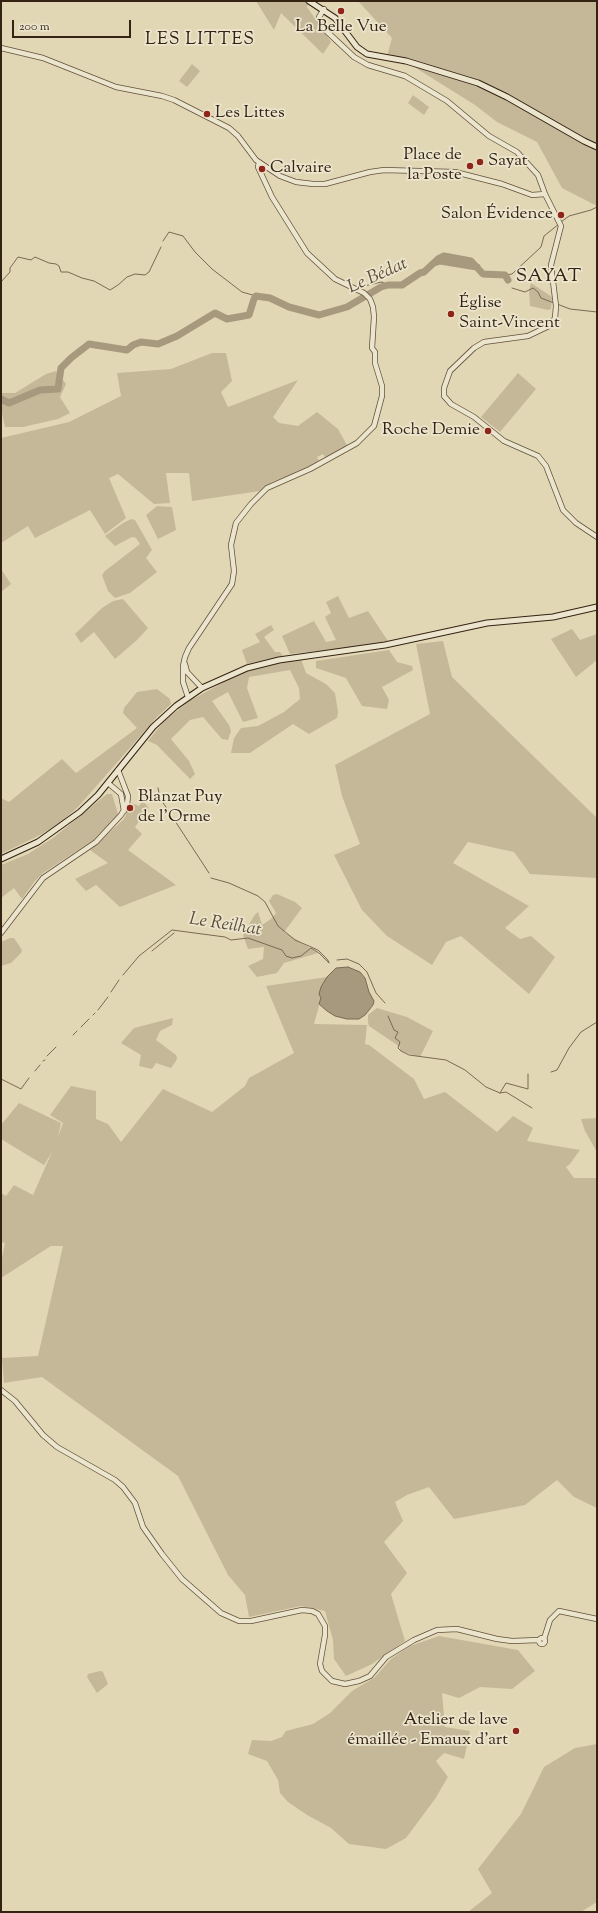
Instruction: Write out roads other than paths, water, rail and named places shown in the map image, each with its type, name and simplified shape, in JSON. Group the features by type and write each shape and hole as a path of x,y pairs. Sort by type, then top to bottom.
{"main road":[{"path":"309,1 338,21 357,47 367,54 406,61 486,87 597,147"},
{"path":"1,859 38,842 80,812 108,783 153,727 170,710 202,688 247,668 268,662 385,646 487,623 553,617 597,607"}],"street":[{"path":"324,10 319,17 321,26 354,57 368,65 405,76 419,84 456,108 489,136 515,150 537,173 544,194 560,223 551,265 556,300 555,318 549,326 523,337 484,342 474,348 450,371 444,388 444,396 451,404 474,417 504,441 538,456 546,466 563,510 576,523 597,537"},
{"path":"1,48 38,56 116,87 162,96 174,100 228,128 238,136 259,162 280,176 290,180 313,184 330,183 378,170 442,172 467,174 509,186 532,195 544,194"},
{"path":"188,697 183,682 184,660 189,648 232,584 235,574 231,549 235,525 267,488 310,469 349,449 374,426 382,391 375,363 375,352 372,348 371,340 374,317 373,307 366,296 335,279 307,253 272,197 258,166 259,162"},
{"path":"184,660 187,672 202,688"},
{"path":"1,933 43,878 96,842 115,823 124,811 127,805 128,796 118,770"},
{"path":"108,783 120,794 124,811"},
{"path":"1,1390 15,1401 44,1435 57,1446 115,1480 123,1487 135,1503 143,1527 162,1554 182,1579 221,1613 239,1621 251,1621 302,1610 312,1611 318,1614 325,1626 325,1636 320,1664 322,1671 332,1681 345,1684 359,1681 370,1676 386,1657 414,1640 437,1630 457,1629 497,1640 542,1640 548,1623 554,1614 562,1611 597,1619"}],"waterway":[{"path":"561,222 569,216 597,207"},
{"path":"505,275 512,274 541,247 544,236 559,224"},
{"path":"163,241 169,232 183,236 195,252 212,269 242,292 256,296"},
{"name":"Le Bédat","path":"1,282 10,272 10,268 18,257 31,260 35,257 49,263 56,264 59,266 61,272 68,272 94,281 110,290 127,277 135,274 145,275 149,272 161,247"},
{"name":"Le Bédat","path":"255,297 270,298 289,307 319,315 347,307 381,287 388,285 402,285 424,272 438,259 444,256 471,261 483,274 505,275 508,280"},
{"path":"434,263 440,261 477,267"},
{"path":"360,290 364,286 382,282 388,285"},
{"path":"512,288 525,292 533,288 538,292 541,298 554,303"},
{"name":"Le Bédat","path":"1,399 9,403 40,390 58,389 61,368 89,344 127,350 133,345 141,342 158,344 177,336 215,313 227,319 249,315 254,299"},
{"path":"557,304 570,309 597,312"},
{"path":"158,788 160,798 209,873"},
{"path":"211,878 229,883 258,896 265,902 278,926 295,940 318,950 329,962"},
{"name":"Le Reilhat","path":"123,975 139,956 172,930 225,937 231,940 248,938 282,950 286,956 292,958 301,956 311,948 319,953 329,963"},
{"name":"Le Reilhat","path":"152,951 174,933"},
{"name":"Le Reilhat","path":"337,960 347,959 359,964 367,972 376,993 385,1003"},
{"name":"Le Reilhat","path":"111,992 119,980"},
{"name":"Le Reilhat","path":"98,1010 108,997"},
{"name":"Le Reilhat","path":"388,1016 394,1030 398,1032 395,1038 400,1042 398,1048 401,1051 409,1055 446,1060 465,1070 486,1087 500,1093 506,1092 532,1108"},
{"name":"Le Reilhat","path":"81,1027 89,1019"},
{"path":"551,1072 557,1070 569,1048 581,1032 597,1022"},
{"name":"Le Reilhat","path":"73,1035 77,1031"},
{"name":"Le Reilhat","path":"47,1056 56,1047"},
{"name":"Le Reilhat","path":"35,1071 40,1065"},
{"name":"Le Reilhat","path":"500,1093 506,1083 528,1089 528,1074"},
{"name":"Le Reilhat","path":"1,1079 21,1089 29,1078"}],"place":[{"name":"La Belle Vue","path":"341,11"},
{"name":"Les Littes","path":"207,114"},
{"name":"Sayat","path":"480,162"},
{"name":"Place de la Poste","path":"470,166"},
{"name":"Calvaire","path":"262,169"},
{"name":"Salon Évidence","path":"561,215"},
{"name":"Église Saint-Vincent","path":"451,314"},
{"name":"Roche Demie","path":"488,431"},
{"name":"Blanzat Puy de l'Orme","path":"130,808"},
{"name":"Atelier de lave émaillée - Emaux d'art","path":"516,1731"}],"district":[{"name":"LES LITTES","path":"200,41"},
{"name":"SAYAT","path":"549,278"}]}
